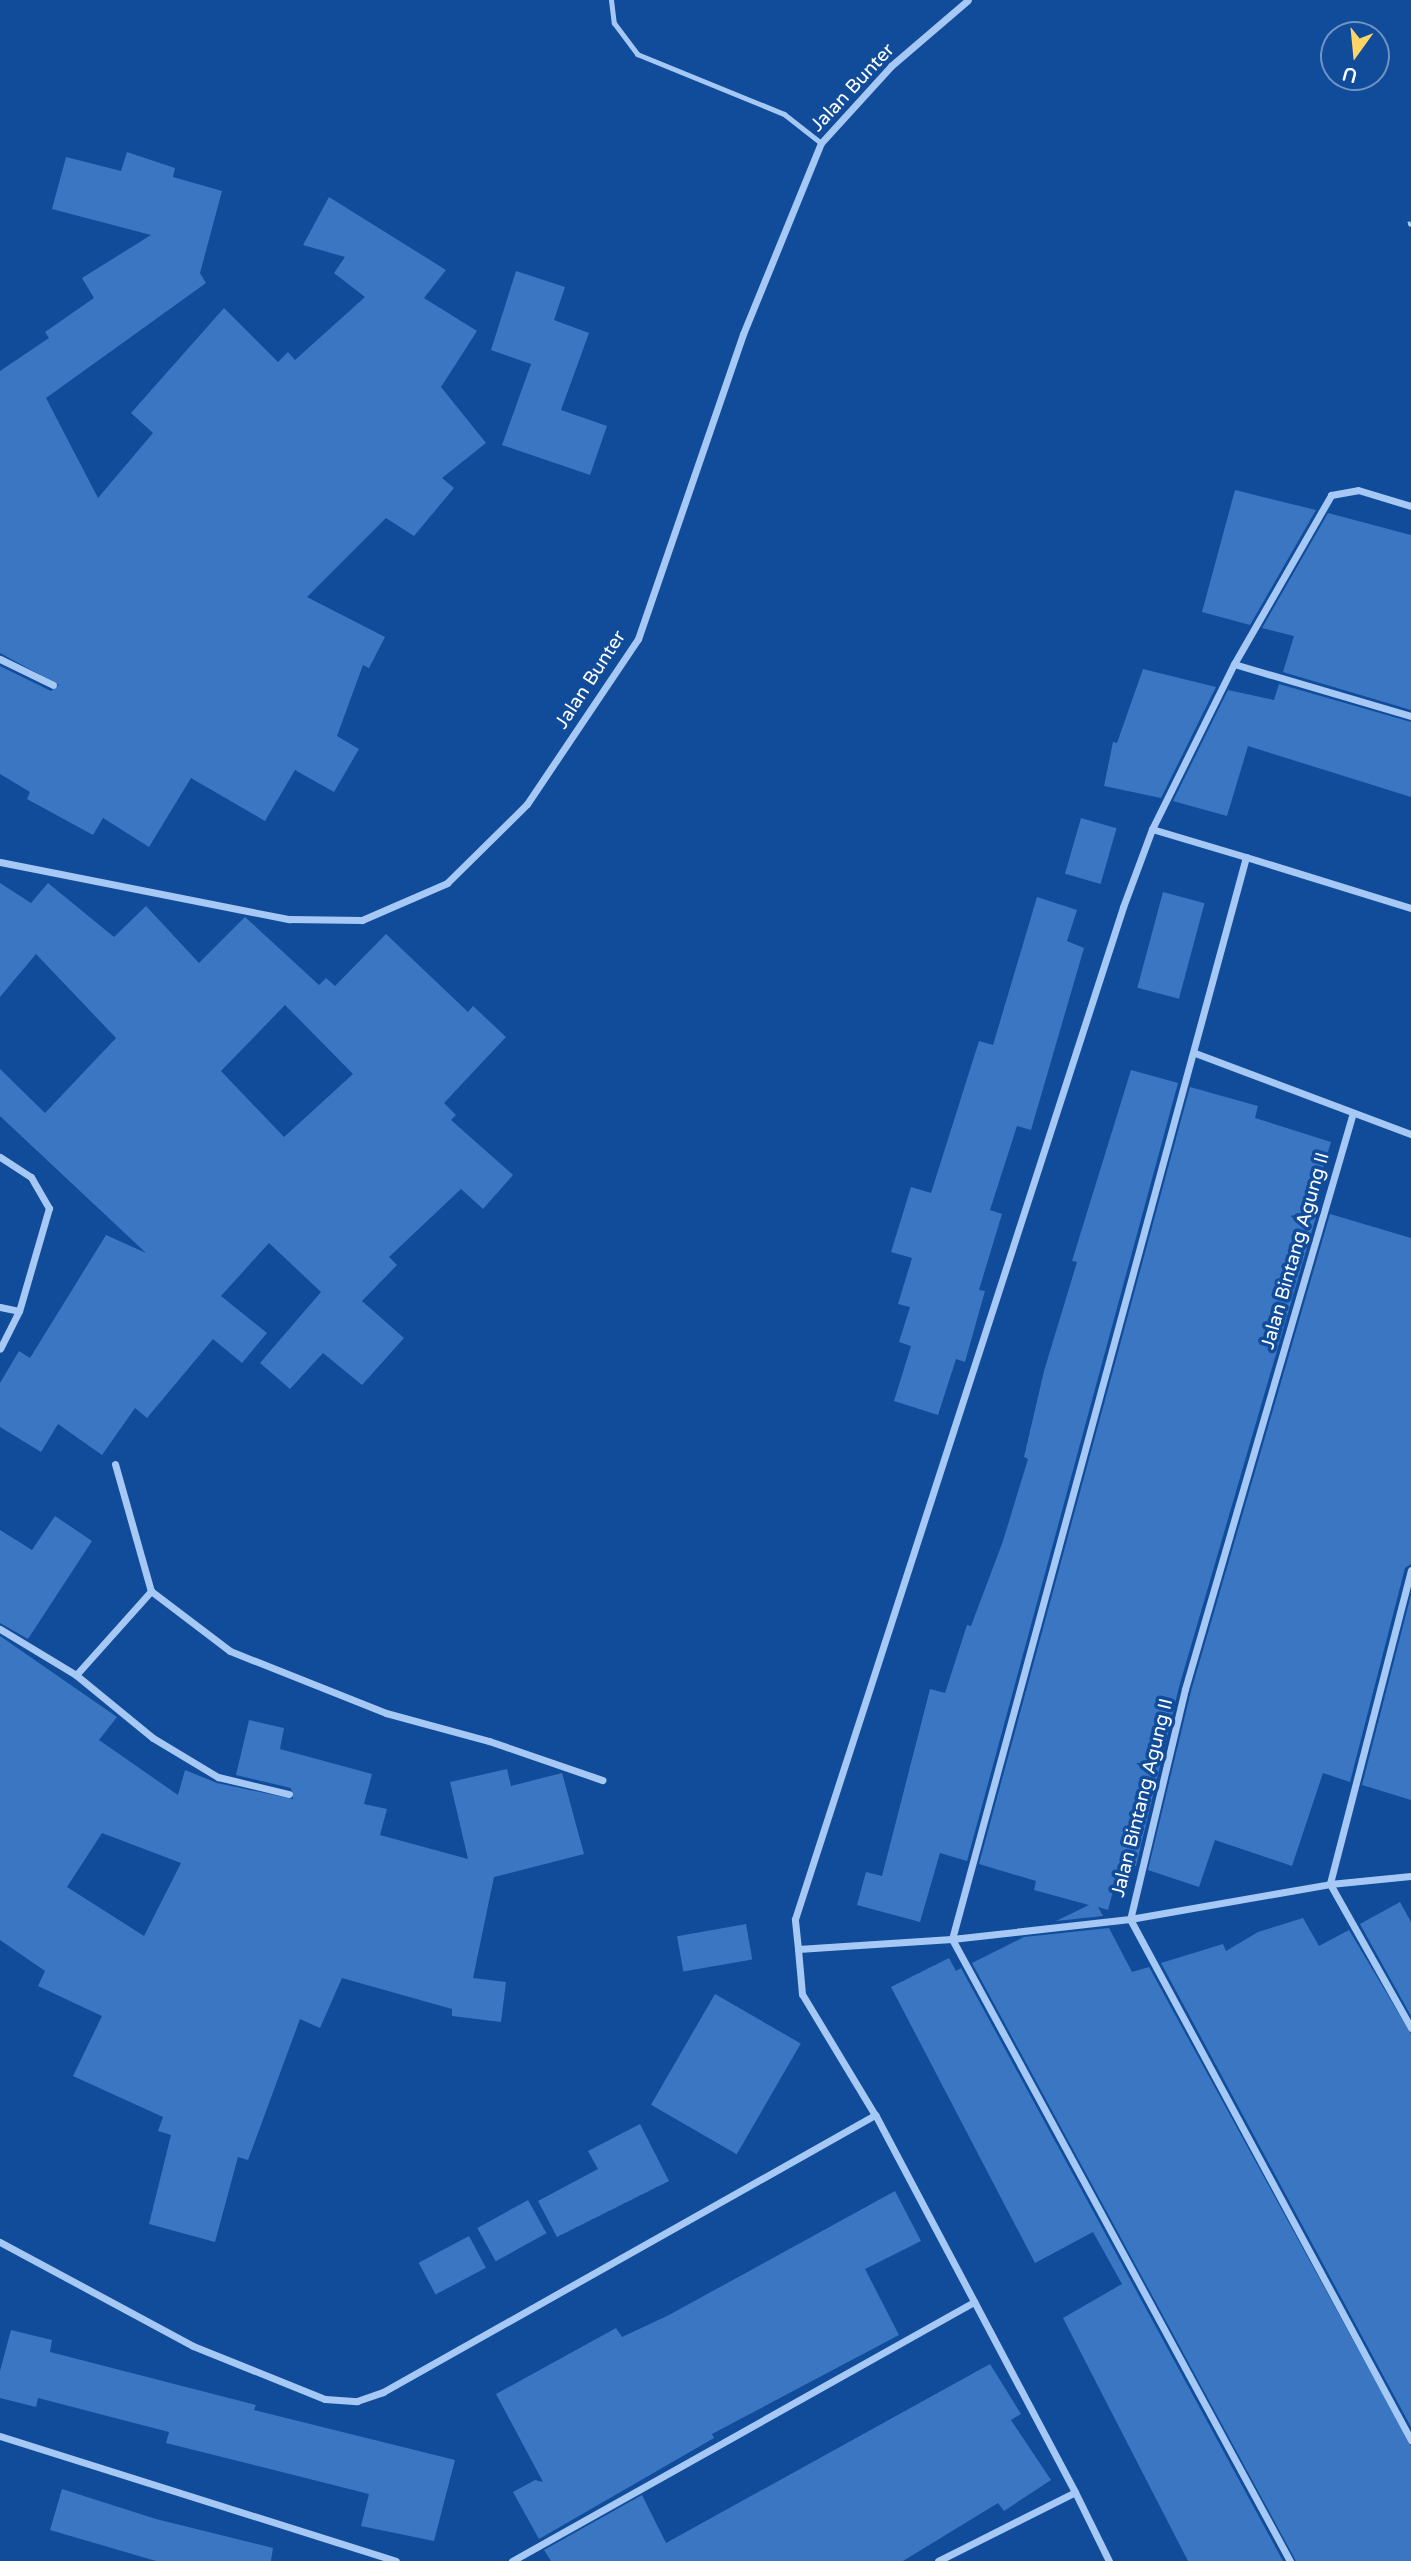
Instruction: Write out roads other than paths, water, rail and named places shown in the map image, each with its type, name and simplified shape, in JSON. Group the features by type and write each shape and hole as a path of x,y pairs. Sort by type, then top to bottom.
{"street":[{"name":"Jalan Bunter","path":"0,862 289,919 362,920 447,883 527,804 638,639 743,334 821,143 891,66 968,0"},
{"path":"1109,2561 875,2115 802,1994 795,1919 1118,920 1152,829 1234,664 1331,495 1358,490 1411,506"},
{"path":"0,659 53,685"},
{"path":"1234,664 1411,716"},
{"path":"1152,829 1411,908"},
{"path":"1245,857 1195,1053 952,1938 1290,2561"},
{"path":"1195,1053 1352,1116 1411,1135"},
{"name":"Jalan Bintang Agung II","path":"1352,1116 1185,1689 1130,1919 1411,2440"},
{"path":"0,1157 31,1177 49,1208 19,1311 0,1349"},
{"path":"0,1307 19,1311"},
{"path":"115,1464 151,1591 230,1651 386,1713 489,1741 602,1780"},
{"path":"1411,1570 1330,1884 1411,2028"},
{"path":"76,1675 151,1591"},
{"path":"0,1629 76,1675 153,1738 218,1777 289,1794"},
{"path":"798,1949 952,1938 1130,1919 1330,1884 1411,1876"},
{"path":"0,2242 193,2346 326,2399 357,2401 383,2392 875,2115"},
{"path":"512,2561 974,2302"},
{"path":"0,2436 396,2561"},
{"path":"938,2561 1075,2492"}],"lane":[{"path":"611,0 614,23 638,54 785,114 821,143"}]}
